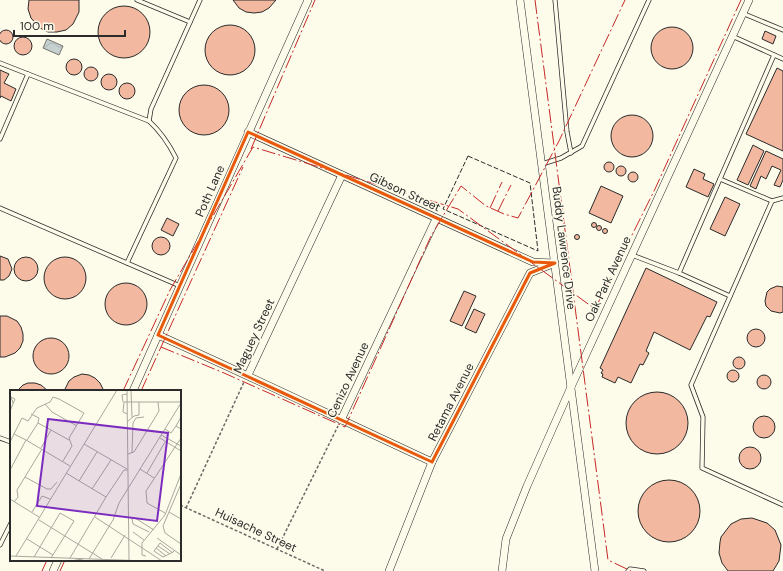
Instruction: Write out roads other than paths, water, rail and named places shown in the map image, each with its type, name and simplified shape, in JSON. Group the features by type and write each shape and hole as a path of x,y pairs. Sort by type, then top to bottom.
{"street":[{"name":"Poth Lane","path":"133,390 308,0"},
{"name":"Buddy Lawrence Drive","path":"520,0 595,571"},
{"name":"Oak Park Avenue","path":"502,571 506,539 527,486 748,0"},
{"name":"Gibson Street","path":"248,132 533,262 555,263"},
{"name":"Maguey Street","path":"248,375 342,175"},
{"name":"Cenizo Avenue","path":"341,420 436,219"},
{"name":"Retama Avenue","path":"389,571 432,462 530,273 555,263"},
{"path":"158,335 248,375 432,462"},
{"path":"53,571 58,561"}],"lane":[{"path":"136,0 190,22"},
{"path":"150,121 151,109 200,0"},
{"path":"555,0 567,132 571,153"},
{"path":"542,164 562,158 582,146 649,0"},
{"path":"742,13 783,30"},
{"path":"732,36 783,59"},
{"path":"679,273 774,55"},
{"path":"0,63 150,121 158,129 176,158 127,264"},
{"path":"0,139 28,74"},
{"path":"720,179 772,201 783,198"},
{"path":"772,201 691,385 703,417 702,468 783,505"},
{"path":"0,208 180,286"},
{"path":"632,255 679,273 730,296"},
{"path":"0,438 10,442"},
{"path":"0,546 10,525"},
{"path":"628,571 630,569 644,571"}],"water":[{"path":"47,39 63,46 59,55 43,48"}]}
